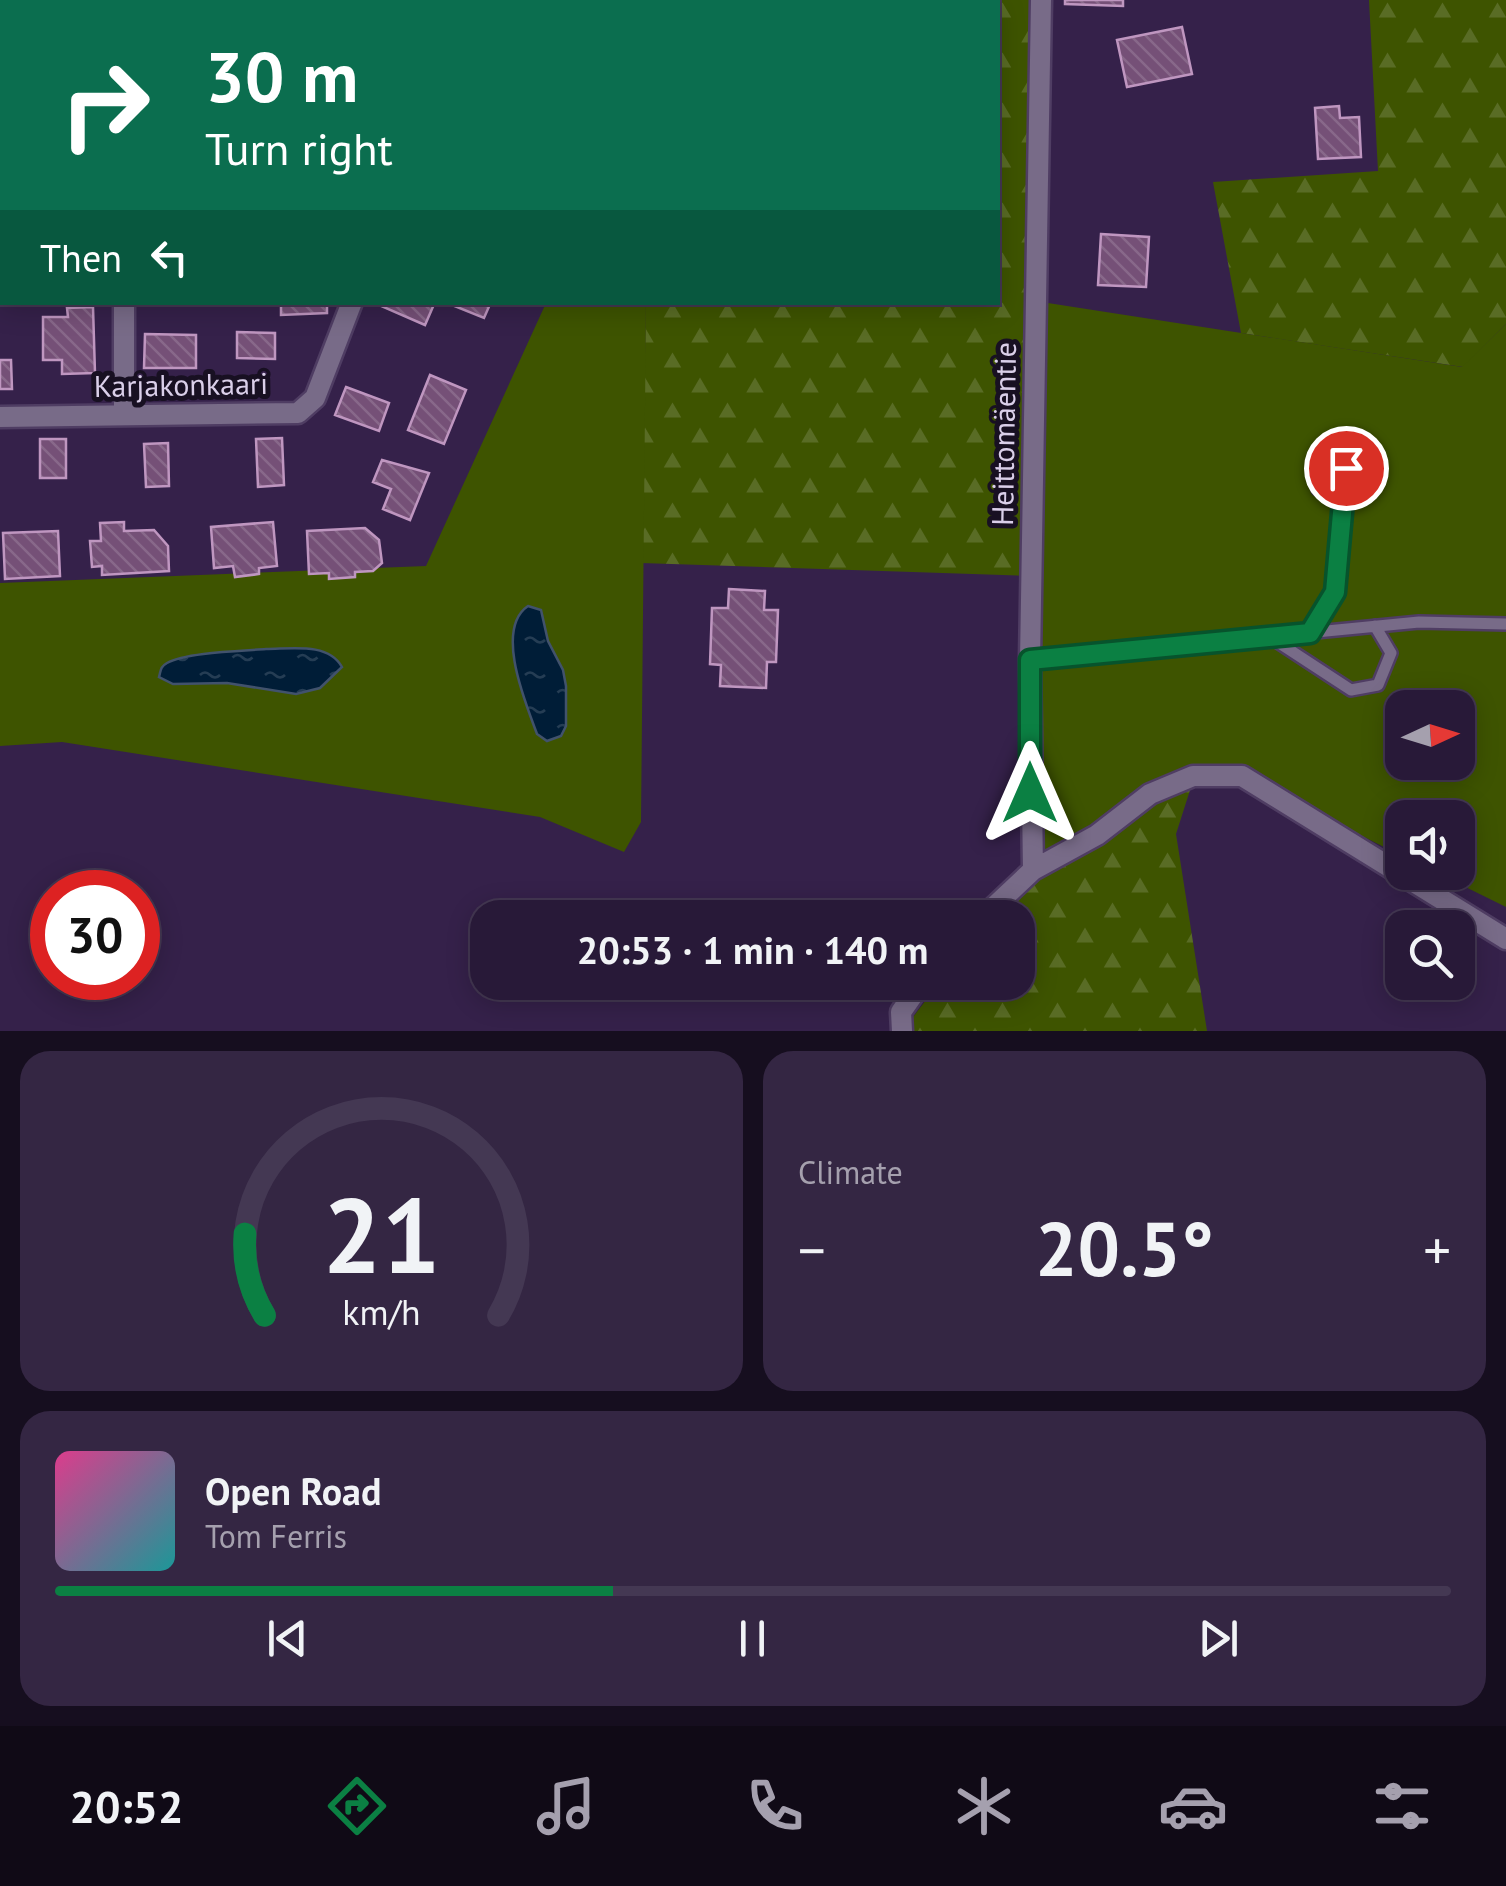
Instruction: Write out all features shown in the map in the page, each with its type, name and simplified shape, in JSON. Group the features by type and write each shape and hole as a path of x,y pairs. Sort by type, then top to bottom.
{"street":[{"name":"Heittomäentie","path":"1033,870 1030,660 1041,0"},
{"path":"124,305 124,412"},
{"name":"Karjakonkaari","path":"0,416 298,413 315,398 351,305"},
{"path":"1001,900 1033,870 1097,836 1150,794 1193,776 1242,776 1506,939"},
{"path":"902,1031 902,1012 910,1000"}],"lane":[{"path":"1310,633 1335,592 1344,502"},
{"path":"1030,660 1420,622 1506,624"},
{"path":"1270,637 1351,690 1378,686 1385,669 1391,653 1375,626"}],"green space":[{"path":"1000,0 1041,0 1031,576 641,563 646,305 1000,305"},
{"path":"1369,0 1506,0 1506,324 1463,367 1241,333 1213,182 1378,171"},
{"path":"1035,301 1462,367 1506,324 1506,907 1472,890 1475,890 1475,800 1385,800 1385,848 1242,776 1193,776 1033,870"},
{"path":"545,305 646,305 641,822 624,852 540,817 62,742 0,746 0,583 426,566"},
{"path":"1191,787 1176,834 1207,1031 913,1031 913,1017 926,1000 1035,1000 1035,900 1018,900 1045,875 1109,841 1162,799"}],"water":[{"path":"528,606 541,610 548,641 563,670 566,686 566,726 561,736 547,741 537,734 526,705 513,649 518,617"},
{"path":"266,649 318,650 336,659 342,667 320,688 296,694 227,683 173,684 159,677 163,666 176,659"}],"building":[{"path":"1065,0 1123,0 1123,6 1065,4"},
{"path":"1182,27 1192,74 1127,87 1117,40"},
{"path":"1339,106 1340,118 1359,117 1361,157 1318,159 1315,108"},
{"path":"1101,234 1149,237 1146,287 1098,285"},
{"path":"281,305 327,305 327,313 281,315"},
{"path":"382,305 434,305 425,325"},
{"path":"452,305 490,305 484,318"},
{"path":"93,307 95,373 62,374 62,360 43,360 43,317 68,317 67,308"},
{"path":"237,332 275,333 275,359 237,358"},
{"path":"145,334 196,335 196,368 144,368"},
{"path":"0,360 11,360 12,389 0,389"},
{"path":"430,375 466,390 444,444 408,430"},
{"path":"346,387 389,403 379,431 335,415"},
{"path":"282,438 284,485 258,487 256,439"},
{"path":"40,439 66,439 66,478 40,478"},
{"path":"168,443 169,486 146,487 144,444"},
{"path":"382,460 429,473 410,520 383,509 391,489 373,482"},
{"path":"124,522 124,531 154,530 168,546 169,571 102,575 102,566 92,567 90,541 101,541 100,523"},
{"path":"273,522 277,566 259,568 259,574 235,577 233,566 214,568 211,527"},
{"path":"365,528 379,540 382,563 373,571 329,579 329,573 309,574 307,531"},
{"path":"58,531 60,576 5,579 3,533"},
{"path":"729,589 765,591 764,610 778,610 776,662 767,662 766,688 720,686 721,665 710,664 712,608 728,608"}],"route":[{"path":"1030,793 1030,660 1310,633 1335,592 1346,468"}]}
